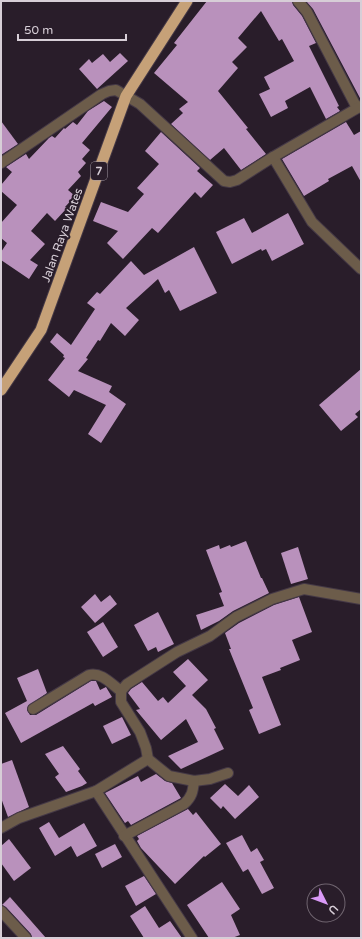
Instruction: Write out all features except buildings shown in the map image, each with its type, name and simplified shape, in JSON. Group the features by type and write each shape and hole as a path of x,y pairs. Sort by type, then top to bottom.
{"highway":[{"name":"Jalan Raya Wates","path":"1,390 41,330 126,96 187,1"}],"street":[{"path":"1,163 102,94 116,90 140,104 224,181 230,182 238,180 272,157 359,107 307,12 298,1"},
{"path":"272,157 312,222 361,269"},
{"path":"228,773 194,782 169,776 148,759 146,748 140,732 122,702 121,691 127,684 177,652 210,636 236,617 272,599 304,589 361,599"},
{"path":"33,709 89,675 99,674 121,691"},
{"path":"1,828 19,818 96,791 148,759"},
{"path":"124,836 184,804 189,800 194,782"},
{"path":"96,791 192,938"},
{"path":"1,911 26,938"}]}
